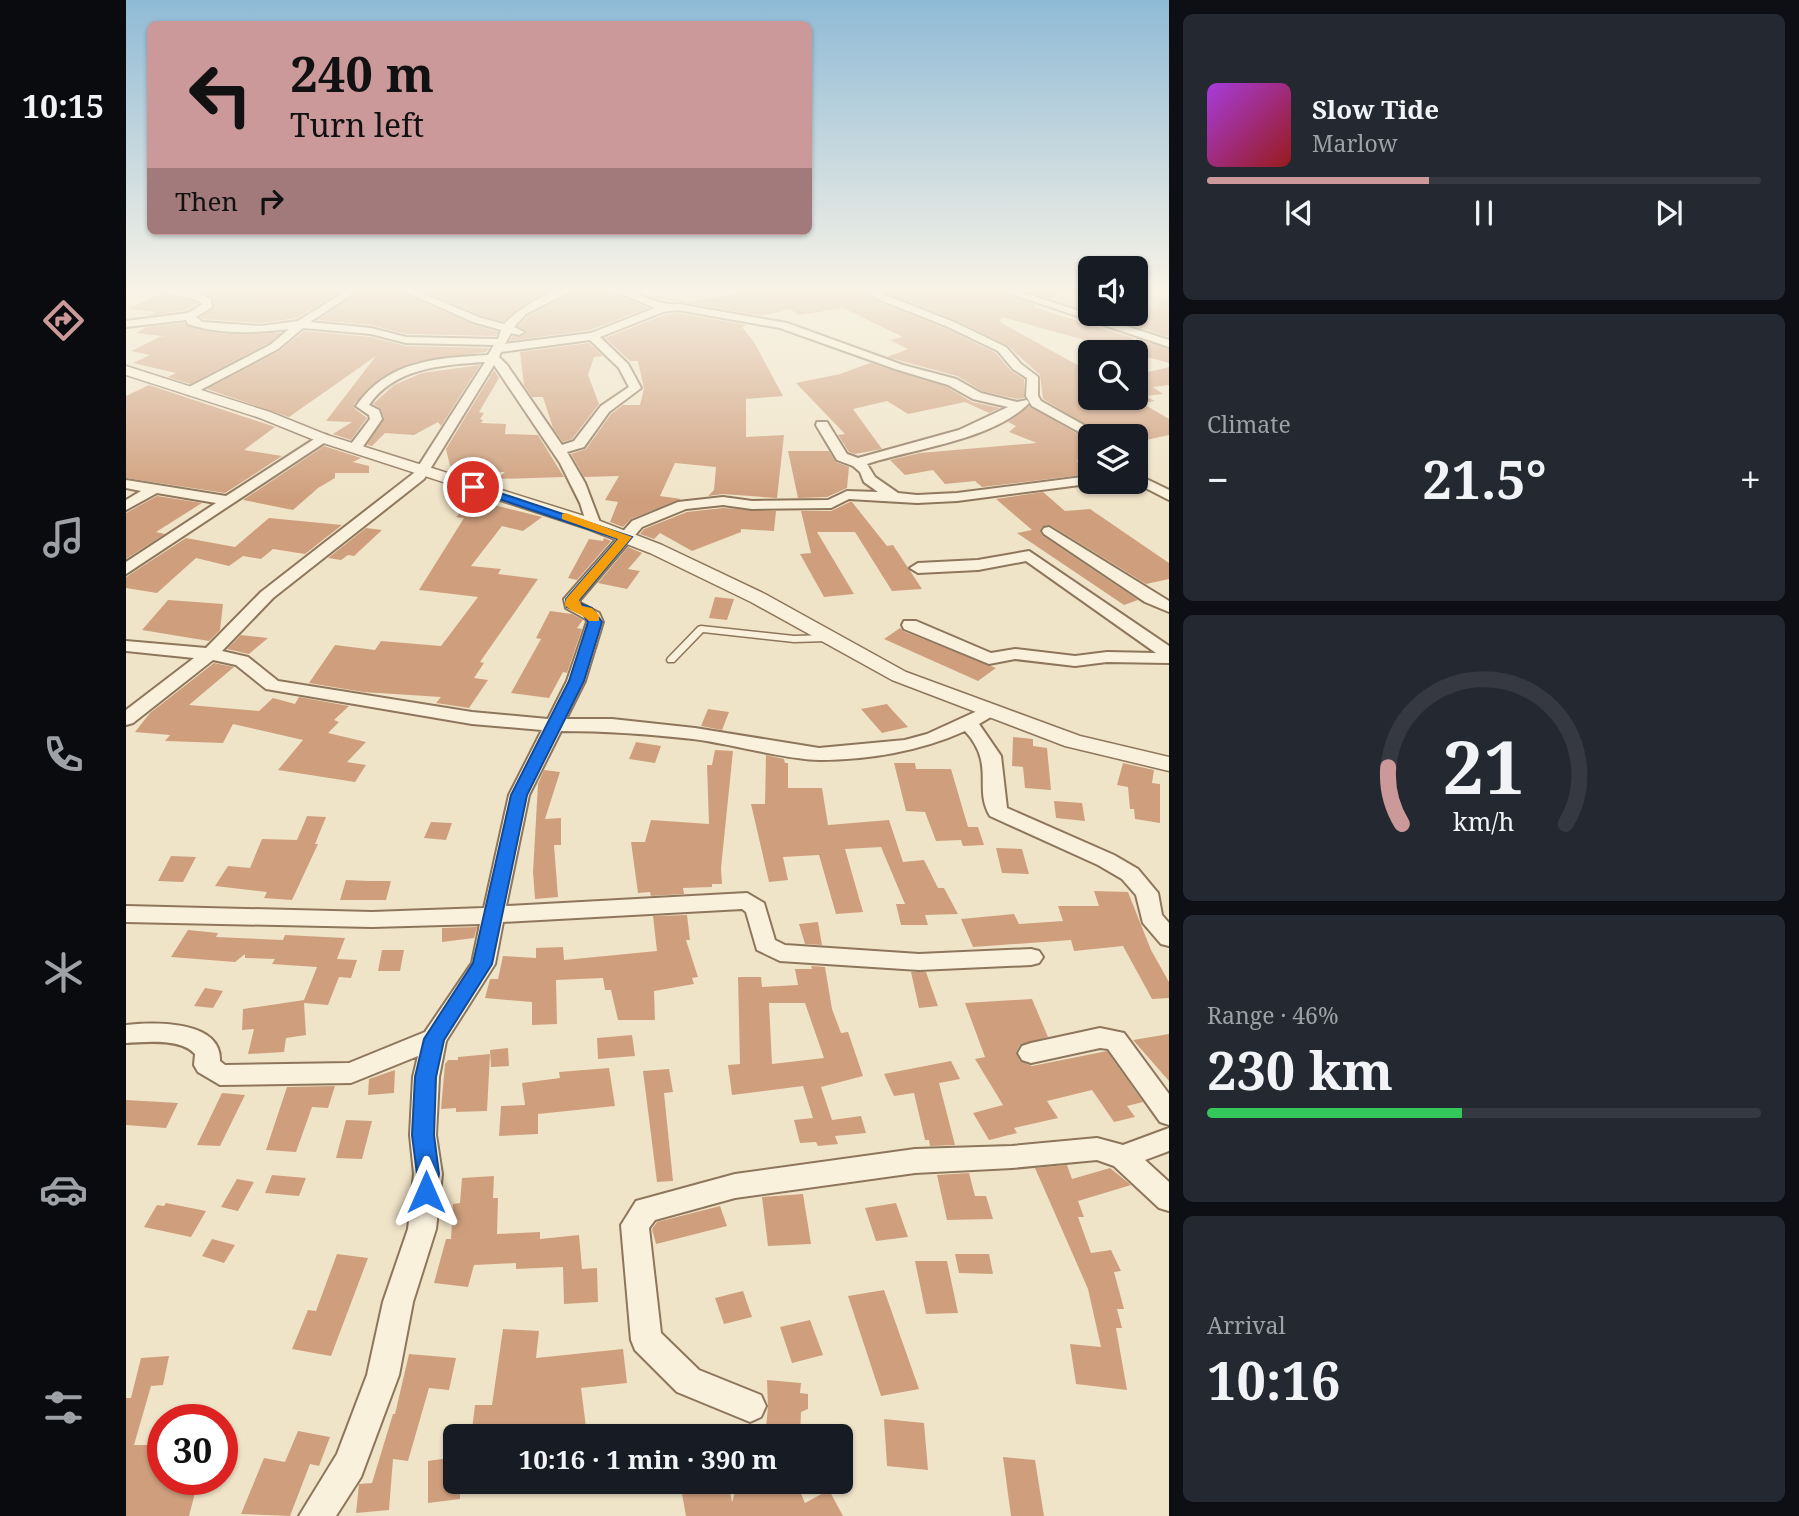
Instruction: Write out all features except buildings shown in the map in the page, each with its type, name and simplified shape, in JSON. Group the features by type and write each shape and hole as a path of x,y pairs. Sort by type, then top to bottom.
{"street":[{"path":"191,391 254,358"},
{"path":"355,448 376,419 375,413 362,406 381,385 411,369 457,358"},
{"path":"126,719 210,654 267,595 330,544 388,503 423,471 491,358"},
{"path":"499,358 503,368 576,478 589,506 594,525"},
{"path":"558,450 579,444 605,409 635,388 624,366 615,358"},
{"path":"876,358 952,382 977,397 1019,406"},
{"path":"858,463 970,432 994,422 1019,406 1032,396 1035,382 1032,375 1013,363 1011,358"},
{"path":"126,370 626,537 758,598 899,676 992,712 1092,746 1169,764"},
{"path":"1032,396 1037,403 1078,426"},
{"path":"822,425 842,457 858,463 866,470 869,479 894,497"},
{"path":"126,569 323,438"},
{"path":"316,1516 349,1465 383,1374 398,1301 422,1229 428,1174 423,1135 426,1077 434,1039 483,964 519,795 576,681 595,622 587,611 572,605 572,599 637,524 683,505 702,502 831,505 847,495 917,499 957,497 1078,482"},
{"path":"126,484 226,500"},
{"path":"1148,485 1169,496"},
{"path":"126,506 154,489"},
{"path":"1049,531 1151,599 1169,607"},
{"path":"918,568 978,565 1029,556 1169,657"},
{"path":"910,625 989,659 1014,654 1075,661 1107,657 1169,657"},
{"path":"126,646 210,654 242,661 272,685 332,697 472,718 553,725 611,725 695,734 819,754 907,746 934,738 992,712"},
{"path":"969,724 982,737 995,761 994,797 997,811 1106,860 1130,874 1146,894 1151,917 1169,938"},
{"path":"126,914 160,912 331,920 492,915 639,903 747,901 757,908 765,944 780,953 919,962 1031,957"},
{"path":"126,1034 149,1032 197,1039 208,1051 207,1065 220,1075 351,1073 434,1039"},
{"path":"1031,1053 1100,1038 1115,1040 1169,1114"},
{"path":"1123,1157 1169,1139"},
{"path":"750,1406 688,1381 646,1340 635,1225 646,1210 735,1186 915,1161 1012,1157 1097,1149 1123,1157 1169,1199"}],"lane":[{"path":"671,660 701,629 794,639 827,638"}],"slow traffic":[{"path":"566,517 626,537 572,599 572,605 587,611 594,618"}],"route":[{"path":"426,1192 428,1174 423,1135 426,1077 434,1039 483,964 519,795 576,681 595,622 587,611 572,605 572,599 626,537 473,487"}]}
